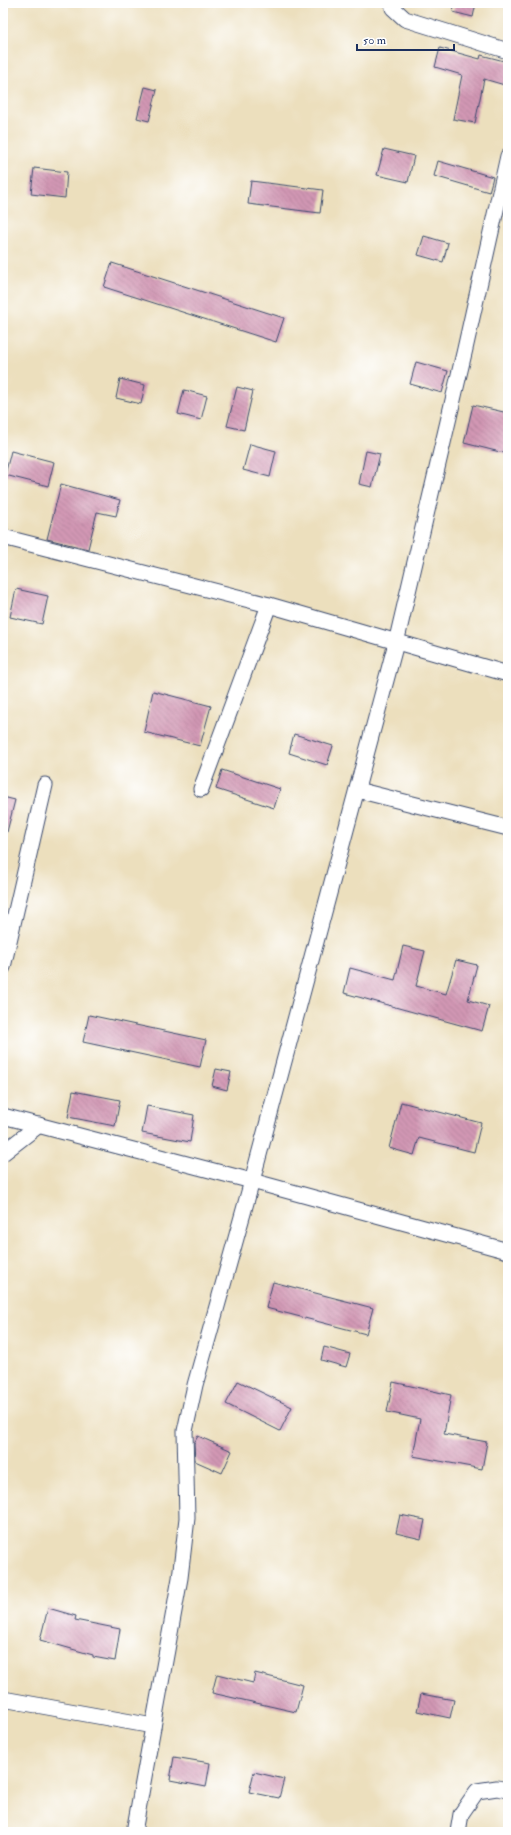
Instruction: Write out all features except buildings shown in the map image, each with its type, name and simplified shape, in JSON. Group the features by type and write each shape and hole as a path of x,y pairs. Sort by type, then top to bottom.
{"street":[{"path":"392,3 393,8 405,19 508,51"},
{"path":"134,1832 180,1578 187,1518 185,1431 195,1385 252,1180 396,643 465,349 508,156"},
{"path":"3,537 269,605 396,643 508,674"},
{"path":"201,790 269,605"},
{"path":"3,967 45,785"},
{"path":"356,790 508,828"},
{"path":"3,1116 252,1180 508,1251"},
{"path":"3,1153 39,1125"},
{"path":"3,1698 153,1726"},
{"path":"458,1832 461,1814 477,1791 497,1788 508,1790"}]}
